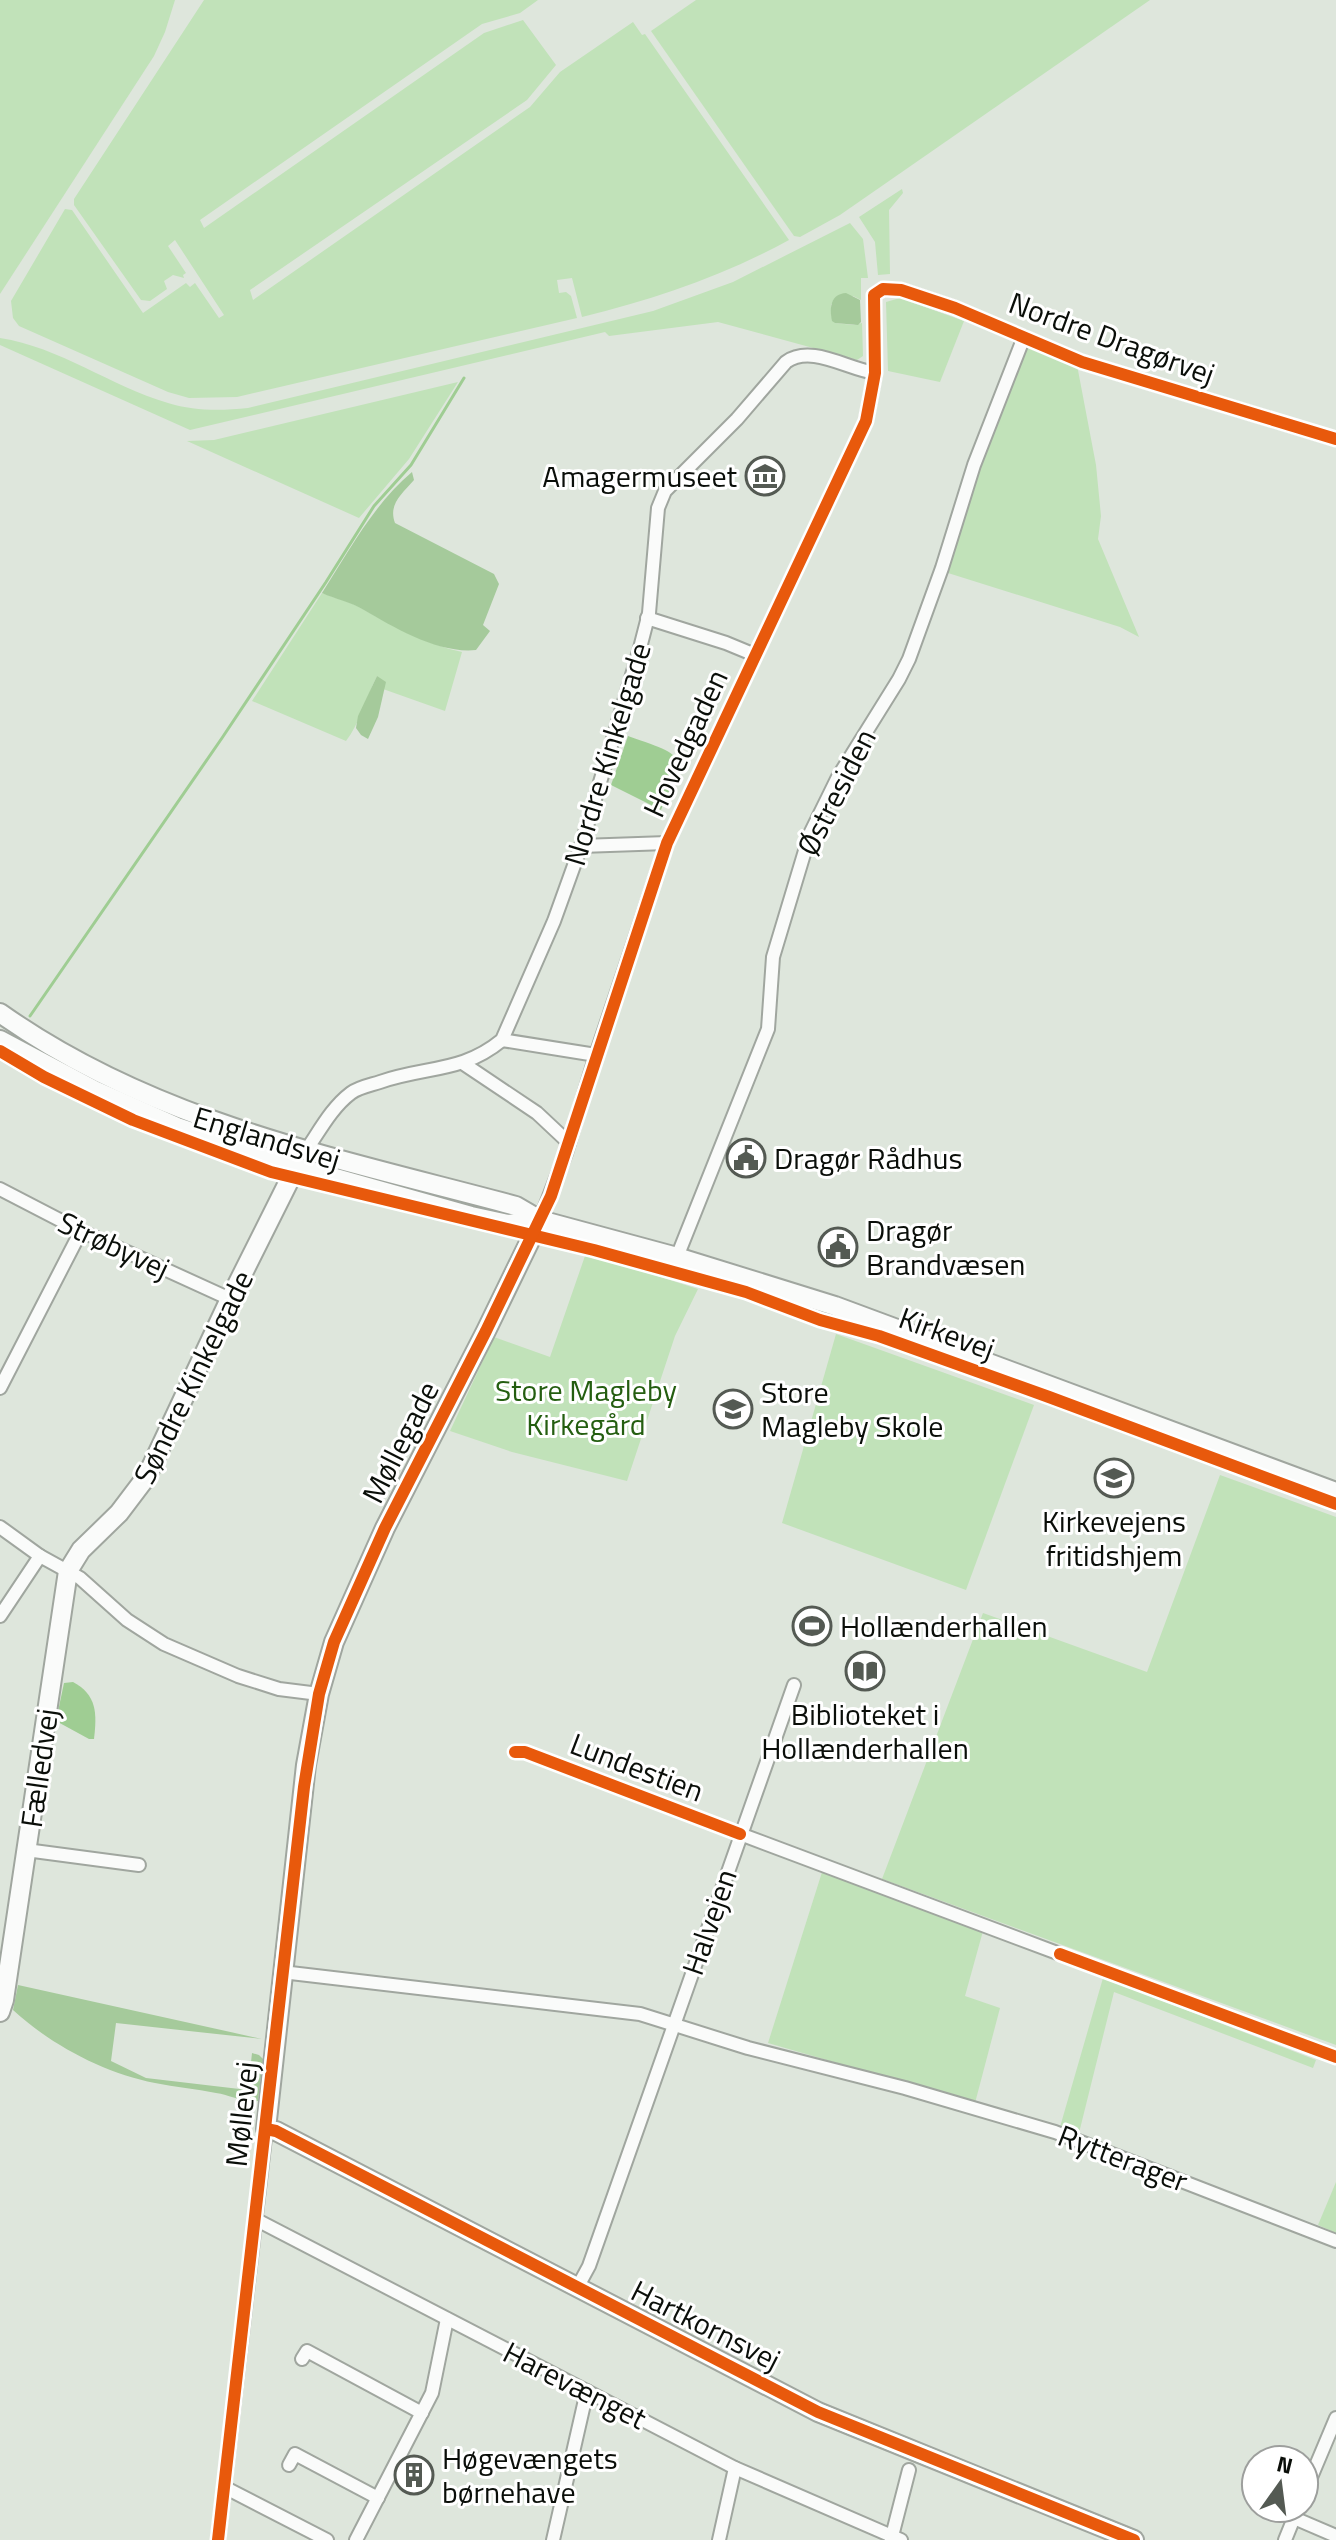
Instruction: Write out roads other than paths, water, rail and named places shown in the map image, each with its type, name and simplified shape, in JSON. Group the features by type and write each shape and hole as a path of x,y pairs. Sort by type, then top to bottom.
{"street":[{"name":"Nordre Dragørvej","path":"874,295 883,289 901,290 1115,373 1336,439"},
{"name":"Hovedgaden","path":"540,1220 569,1143 667,843 866,421 875,373 874,295"},
{"name":"Østresiden","path":"677,1257 768,1029 773,957 812,830 838,777 909,659 974,465 1024,337"},
{"name":"Nordre Kinkelgade","path":"502,1040 554,921 581,846 640,648 649,613 658,508 665,491 794,356 813,356 875,373"},
{"path":"647,618 755,655"},
{"path":"581,846 667,843"},
{"name":"Englandsvej","path":"0,1013 105,1075 301,1160"},
{"name":"Englandsvej","path":"0,1040 94,1090 177,1127 301,1160 516,1206 540,1220"},
{"path":"301,1160 335,1108 353,1091 403,1074 464,1064 486,1054 502,1040 596,1055"},
{"path":"464,1064 537,1113 569,1143"},
{"name":"Søndre Kinkelgade","path":"68,1571 81,1550 119,1513 147,1476 230,1299 301,1160"},
{"name":"Strøbyvej","path":"0,1189 81,1231 230,1299"},
{"name":"Kirkevej","path":"540,1220 677,1257 835,1306 1336,1492"},
{"name":"Møllegade","path":"319,1694 334,1642 364,1572 540,1220"},
{"path":"0,1388 81,1231"},
{"path":"0,1527 40,1556 80,1578 127,1620 164,1644 247,1679 279,1689 319,1694"},
{"path":"0,1616 40,1556"},
{"name":"Fælledvej","path":"0,2012 68,1571"},
{"name":"Halvejen","path":"577,2288 589,2266 794,1685"},
{"name":"Møllevej","path":"218,2540 306,1765 319,1694"},
{"path":"740,1834 1060,1954"},
{"path":"26,1850 139,1865"},
{"path":"282,1972 640,2014 673,2023"},
{"name":"Rytterager","path":"673,2023 748,2048 905,2088 1083,2142 1336,2241"},
{"name":"Hartkornsvej","path":"266,2129 276,2131 818,2412 1134,2540"},
{"name":"Harevænget","path":"255,2219 735,2468 895,2539"},
{"path":"356,2540 432,2393 447,2319"},
{"path":"302,2359 307,2351 422,2413"},
{"path":"553,2540 587,2391"},
{"path":"1320,2456 1336,2418"},
{"path":"289,2465 295,2454 378,2498"},
{"path":"719,2540 735,2468"},
{"path":"895,2539 909,2470"},
{"path":"224,2487 327,2540"},
{"path":"1315,2524 1336,2536"}],"waterway":[{"path":"30,1016 222,738 374,506 411,465 464,378"}],"place":[{"name":"Amagermuseet","path":"765,476"},
{"name":"Dragør Rådhus","path":"746,1158"},
{"name":"Dragør Brandvæsen","path":"838,1247"},
{"name":"Store Magleby Skole","path":"733,1409"},
{"name":"Kirkevejens fritidshjem","path":"1114,1478"},
{"name":"Hollænderhallen","path":"812,1626"},
{"name":"Biblioteket i Hollænderhallen","path":"865,1671"},
{"name":"Høgevængets børnehave","path":"414,2475"}],"park label":[{"name":"Store Magleby Kirkegård","path":"586,1407"}]}
